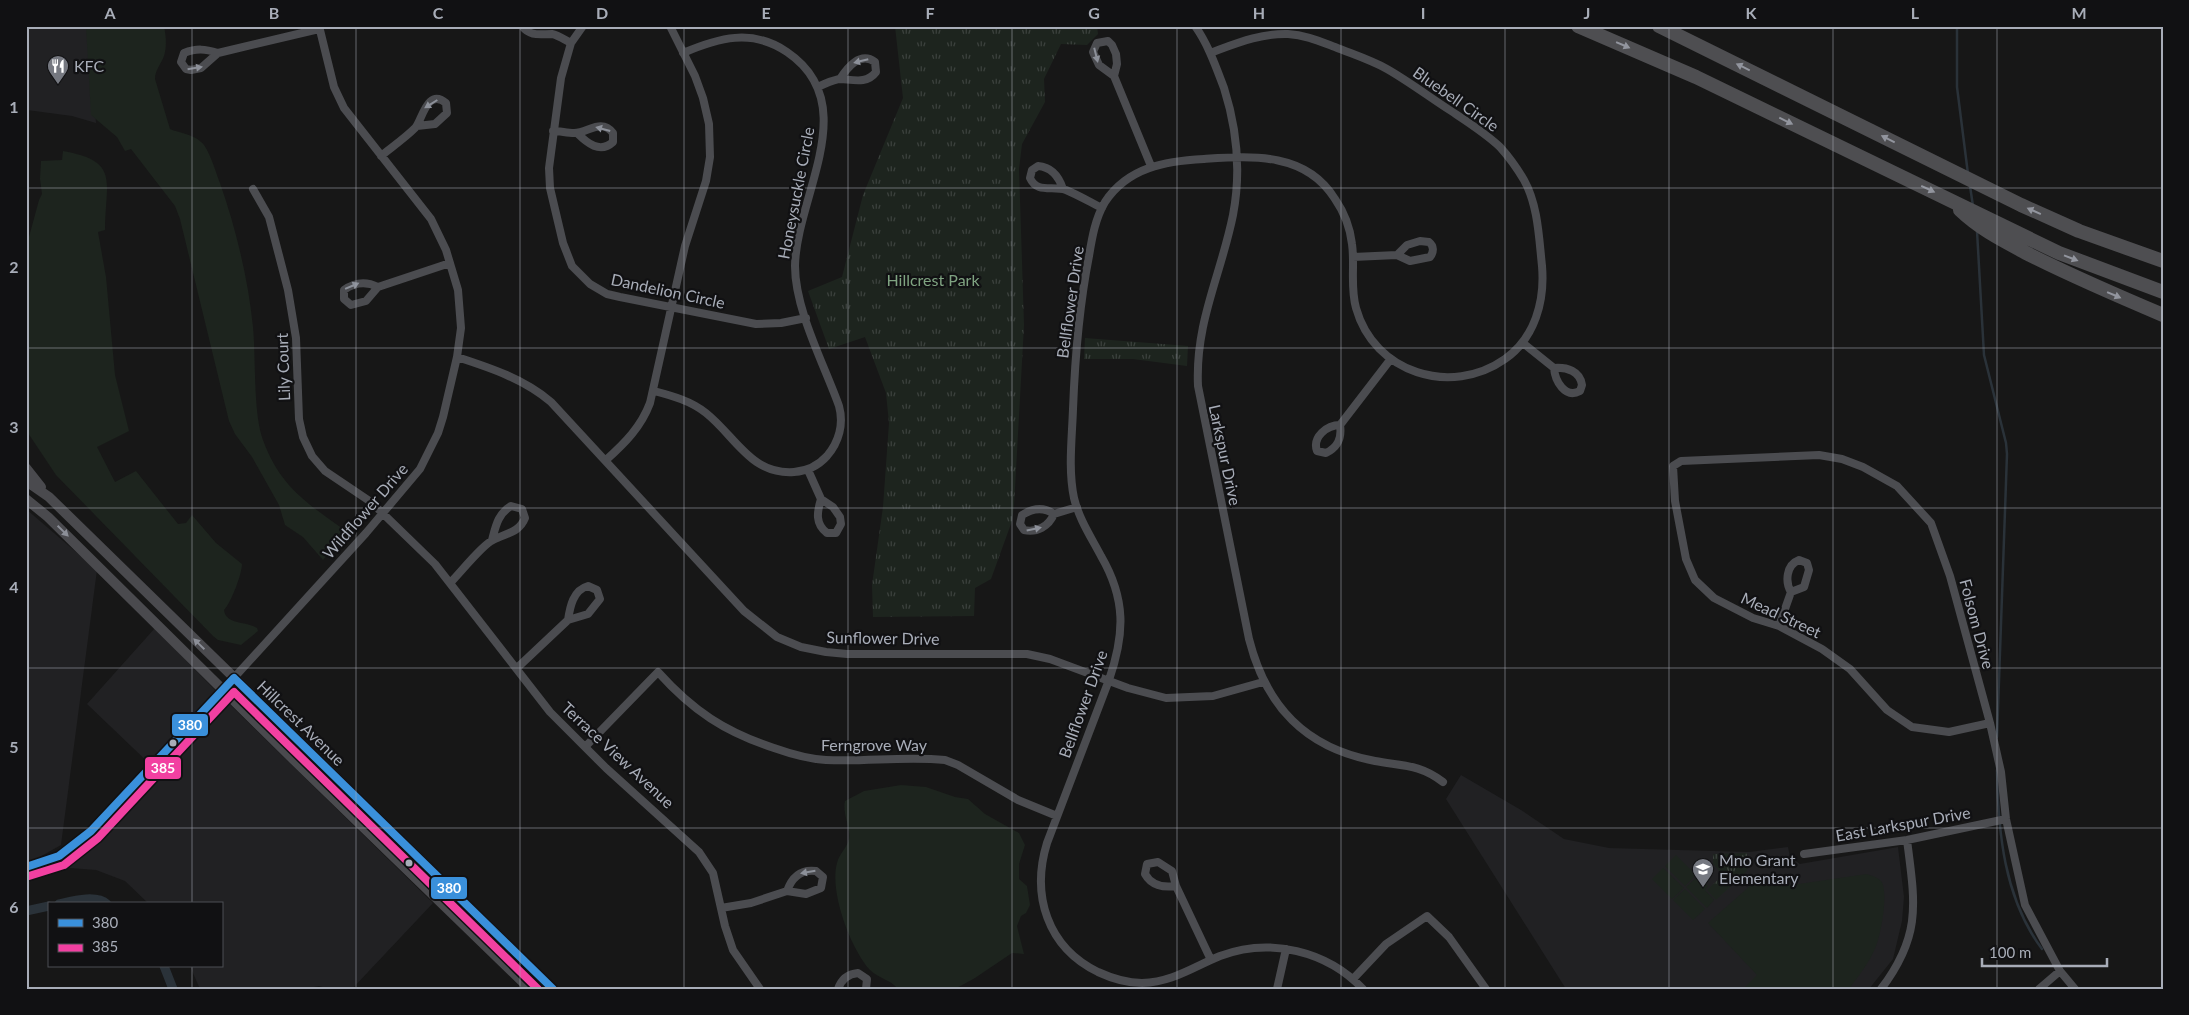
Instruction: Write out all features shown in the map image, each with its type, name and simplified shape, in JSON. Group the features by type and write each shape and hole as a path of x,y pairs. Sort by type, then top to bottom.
{"highway":[{"path":"1578,26 1696,77 2059,253 2163,292"},
{"path":"1660,26 2021,205 2079,231 2163,261"},
{"path":"1948,199 1977,226 2008,243 2072,275 2163,315"},
{"path":"2079,231 2115,236 2163,251"}],"main road":[{"path":"26,468 49,497"},
{"name":"Hillcrest Avenue","path":"26,481 49,497 553,989"},
{"name":"Hillcrest Avenue","path":"26,499 48,517 530,989"},
{"path":"431,893 446,894 461,907 482,920"}],"street":[{"path":"522,26 525,30 535,35 552,30 571,43"},
{"name":"Dandelion Circle","path":"584,26 571,43 561,78 549,168 550,188 563,243 572,266 588,283 607,294 756,324 781,323 806,318"},
{"path":"606,460 638,428 646,414 654,391 685,246 706,179 710,157 711,139 706,111 695,76 670,26"},
{"name":"Larkspur Drive","path":"1195,26 1210,54 1232,115 1237,157 1232,216 1204,312 1199,340 1197,376 1199,396 1249,639 1263,682 1275,702 1288,717 1302,730 1322,743 1356,758 1421,768 1443,782"},
{"path":"218,54 319,27"},
{"name":"Wildflower Drive","path":"26,867 59,856 91,831 224,690 415,476 426,460 441,424 458,357 461,328 460,302 450,263 435,226 356,126 339,97 319,27"},
{"name":"Bluebell Circle","path":"1210,54 1241,42 1268,35 1295,35 1310,38 1386,68 1484,133 1495,143 1517,168 1531,194 1540,253 1543,283 1541,300 1538,314 1523,343 1510,356 1491,368 1462,377 1445,378 1419,374 1390,360 1367,334 1354,305 1352,242 1344,215 1332,193 1318,177 1285,161 1264,157 1237,157"},
{"name":"Honeysuckle Circle","path":"683,54 721,39 741,37 759,39 780,47 791,54 807,70 818,86 824,109 823,137 799,238 795,265 798,293 838,402 842,418 839,436 832,450 822,461 808,470"},
{"path":"1114,76 1151,166"},
{"path":"818,86 840,79"},
{"path":"381,156 417,126"},
{"path":"553,131 577,133"},
{"name":"Bellflower Drive","path":"1237,157 1172,160 1151,166 1121,185 1102,208 1092,238 1077,326 1071,465 1077,508 1083,523 1110,572 1119,604 1121,632 1117,655 1109,680 1043,858 1040,878 1042,899 1051,926 1069,952 1086,965 1111,977 1139,986 1183,974 1211,960 1252,948 1286,949 1323,959 1353,978 1364,989"},
{"name":"Lily Court","path":"253,189 268,217 288,290 296,338 299,419 306,446 321,468 366,498 383,514"},
{"path":"1063,189 1102,208"},
{"path":"1353,256 1397,255"},
{"path":"378,287 450,263"},
{"path":"1523,343 1554,368"},
{"name":"Sunflower Drive","path":"458,357 498,370 540,393 551,402 744,611 770,633 792,644 814,650 847,654 1027,654 1050,659 1149,695 1176,699 1213,696 1263,682"},
{"path":"1340,425 1390,360"},
{"path":"654,391 683,399 701,409 748,455 767,469 782,472 808,470 821,499"},
{"name":"Folsom Drive","path":"1681,461 1819,455 1842,459 1863,467 1897,486 1931,523 1950,576 1990,723 2001,772 2006,819 2025,905 2060,971 2075,989"},
{"name":"Mead Street","path":"1681,461 1673,466 1675,501 1686,559 1695,580 1714,598 1754,618 1779,626 1822,649 1850,668 1886,710 1912,728 1949,732 1990,723"},
{"path":"451,582 492,540 509,534 522,524 525,518 522,509 511,506 503,512 496,521 492,540"},
{"path":"1054,514 1077,508"},
{"name":"Terrace View Avenue","path":"383,514 436,564 550,711 585,747 699,852 713,873 732,949 760,989"},
{"path":"517,668 568,620 585,616 594,608 600,599 597,590 586,587 578,593 571,603 568,620"},
{"path":"1779,626 1792,592"},
{"name":"Ferngrove Way","path":"585,747 658,672 682,697 706,717 743,737 764,745 801,756 824,760 945,760 958,765 1018,800 1058,816"},
{"name":"East Larkspur Drive","path":"1804,854 1907,840 2006,819"},
{"path":"1881,989 1904,956 1913,926 1914,890 1907,840"},
{"path":"721,908 752,903 787,891 800,895 814,891 821,888 823,877 816,871 806,871 794,877 787,891"},
{"path":"1176,886 1211,960"},
{"path":"1353,978 1387,943 1427,916 1449,937 1486,989"},
{"path":"1277,989 1286,949"},
{"path":"2039,989 2060,971"},
{"path":"838,989 844,979 858,973 866,979 866,989"}],"shaded area":[{"path":"26,26 90,26 96,123 72,116 27,110 29,62"},
{"path":"26,509 97,570 61,845 36,859 26,861"},
{"path":"155,628 213,688 433,903 352,989 330,989 319,986 304,989 200,989 191,968 222,968 222,902 147,902 125,881 96,870 70,868 63,861 155,769 87,704"},
{"name":"Mno Grant Elementary","path":"1461,775 1521,810 1564,839 1609,848 1749,852 1788,847 1790,857 1800,864 1898,847 1904,897 1902,921 1893,959 1869,989 1566,989 1446,799"}],"green space":[{"path":"86,26 164,26 165,52 155,79 170,129 194,137 207,150 226,200 241,254 251,309 256,400 263,440 278,470 297,493 319,512 346,531 323,560 303,537 285,525 279,505 229,421 180,219 175,206 131,149 125,151 117,137 91,115"},
{"name":"Hillcrest Park","path":"895,26 1097,26 1098,34 1087,45 1061,44 1044,79 1045,102 1022,144 1019,169 1024,325 1014,506 1012,521 991,579 975,588 974,616 873,617 872,585 883,507 889,423 886,393 865,337 829,349 808,291 842,277 863,195 903,98"},
{"path":"63,151 81,155 94,161 102,168 106,176 105,230 98,232 106,277 115,375 129,431 97,447 115,482 136,471 178,524 186,523 192,515 216,543 242,564 236,588 224,610 228,618 257,628 258,631 241,645 218,640 213,636 56,475 26,430 26,236 29,237 42,194 40,179 41,161 62,160"},
{"path":"1085,338 1188,346 1187,366 1133,359 1084,359"},
{"path":"901,785 926,787 955,797 968,799 985,814 1019,833 1025,845 1019,864 1019,879 1027,886 1030,905 1026,913 1021,916 1017,926 1024,954 1012,953 955,989 898,989 892,983 870,970 856,949 843,920 835,875 839,857 849,839 844,806 845,801 864,791"},
{"path":"1747,853 1747,871 1716,900 1707,890 1723,875 1713,864 1713,854"},
{"path":"1676,855 1696,875 1685,886 1665,866"},
{"path":"1663,868 1684,888 1672,899 1652,879"},
{"path":"1867,874 1881,881 1883,886 1882,923 1874,952 1849,989 1745,987 1757,975 1708,923 1759,878 1792,885"},
{"path":"1698,876 1708,886 1705,890 1714,900 1707,908 1686,887"},
{"path":"1685,889 1705,909 1693,920 1673,900"}],"waterway":[{"path":"1957,26 1957,87 1968,174"},
{"path":"1970,186 1973,206"},
{"path":"1977,231 1984,355 2006,443 2007,454 1997,737"},
{"path":"1997,770 1999,817 2011,886 2029,929 2042,949"},
{"path":"68,902 90,899 97,899 104,902"},
{"path":"26,911 48,906"},
{"path":"165,968 173,989"}],"transit line":[{"name":"380","path":"26,867 59,856 91,831 234,678 553,989"},
{"name":"385","path":"29,876 64,865 98,838 234,692 538,989"}],"place":[{"name":"KFC","path":"58,85"},
{"name":"Mno Grant Elementary","path":"1703,888"}]}
